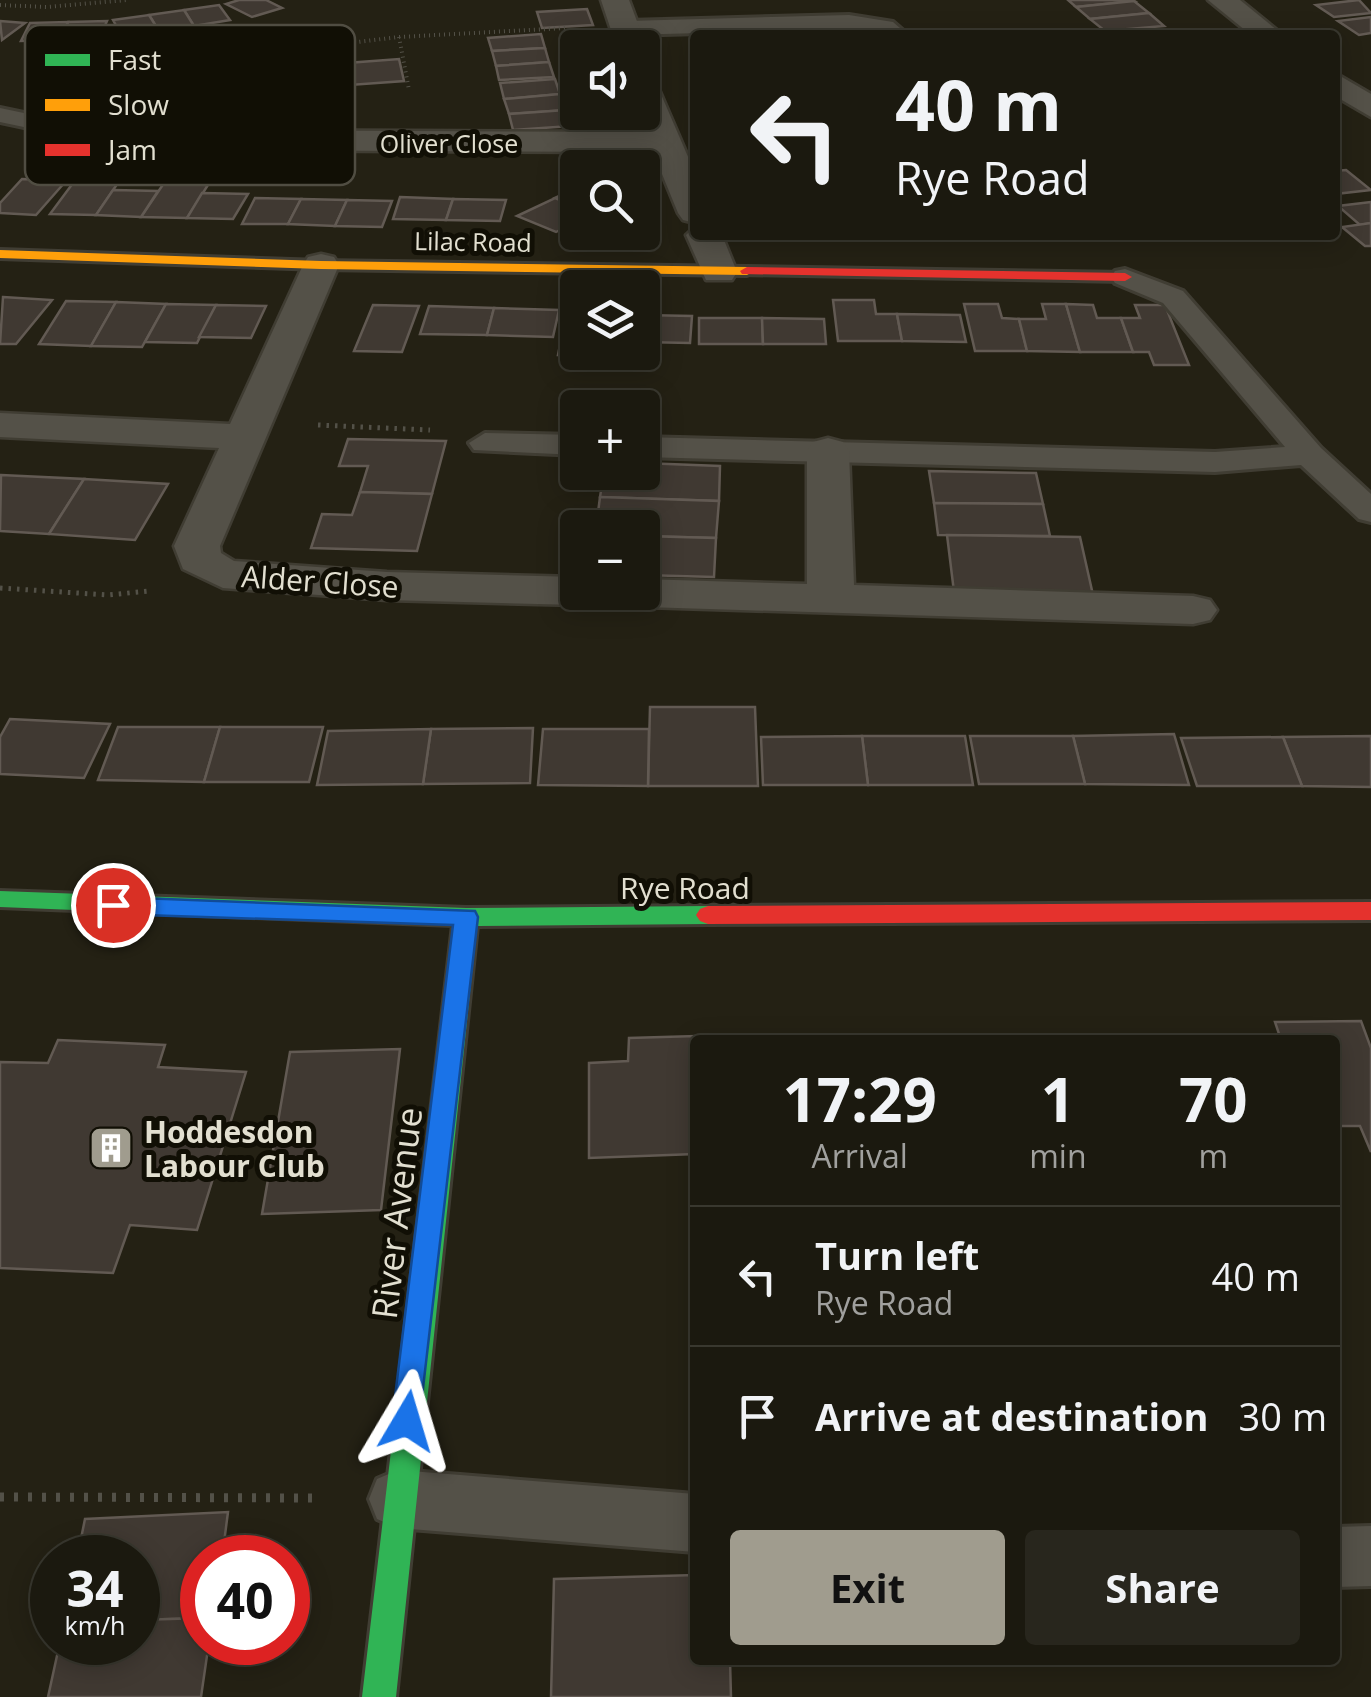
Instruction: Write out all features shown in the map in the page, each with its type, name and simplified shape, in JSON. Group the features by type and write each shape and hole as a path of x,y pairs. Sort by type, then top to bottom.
{"street":[{"path":"615,0 627,30"},
{"path":"1222,0 1263,30"},
{"path":"1340,86 1371,108"},
{"path":"660,129 690,201"},
{"name":"Oliver Close","path":"355,141 665,142"},
{"path":"706,240 719,272"},
{"name":"Lilac Road","path":"0,254 321,265 1125,277"},
{"name":"Alder Close","path":"321,265 197,546 198,559 223,574 387,586 560,591"},
{"path":"0,425 248,430"},
{"path":"828,450 831,599"},
{"path":"660,593 1192,610"},
{"name":"Rye Road","path":"0,899 466,917 1371,911"},
{"name":"River Avenue","path":"379,1697 398,1499 466,917"}],"lane":[{"path":"739,30 848,22 888,30"},
{"path":"660,36 690,34"},
{"path":"0,115 25,119"},
{"path":"1125,277 1173,297 1309,455 1371,512"},
{"path":"486,443 560,445"},
{"path":"660,447 1215,462 1309,455"},
{"path":"398,1499 690,1523"},
{"path":"1340,1556 1371,1556"}],"path":[{"path":"47,7 50,0"},
{"path":"0,5 47,7 127,0"},
{"path":"355,42 423,34 560,37"},
{"path":"248,430 464,432 486,443"},
{"path":"0,1497 398,1499"}],"building":[{"path":"266,0 282,8 252,17 226,4"},
{"path":"1068,0 1132,0 1134,1 1076,7"},
{"path":"1359,0 1371,13 1334,17 1316,5"},
{"path":"1134,1 1149,13 1090,19 1076,7"},
{"path":"219,5 230,20 193,25 184,10"},
{"path":"587,9 593,25 542,28 537,12"},
{"path":"184,10 193,25 155,25 149,15"},
{"path":"1149,13 1164,26 1104,30 1090,19"},
{"path":"149,15 155,25 116,25 113,20"},
{"path":"1371,17 1371,33 1359,35 1338,21"},
{"path":"0,21 25,23 2,40"},
{"path":"107,21 105,25 67,25"},
{"path":"68,22 67,25 30,23"},
{"path":"541,34 545,48 492,51 488,38"},
{"path":"545,48 549,62 496,66 492,51"},
{"path":"399,59 404,81 355,85 355,62"},
{"path":"549,62 554,77 499,80 496,66"},
{"path":"555,79 560,94 504,99 500,83"},
{"path":"560,94 560,110 509,114 504,99"},
{"path":"560,110 560,127 513,130 509,114"},
{"path":"1346,170 1371,190 1340,193 1340,171"},
{"path":"22,179 25,185 62,185 36,215 0,213 0,203"},
{"path":"72,185 117,185 96,215 50,214"},
{"path":"163,185 208,185 187,218 141,217"},
{"path":"113,190 158,191 141,217 96,215"},
{"path":"202,193 248,194 233,219 187,218"},
{"path":"400,197 453,199 446,220 393,219"},
{"path":"255,198 301,199 288,224 242,224"},
{"path":"555,198 560,200 560,230 556,232 517,216"},
{"path":"301,199 347,200 335,226 288,224"},
{"path":"453,199 506,200 500,221 446,220"},
{"path":"347,200 392,201 382,227 335,226"},
{"path":"1371,202 1371,223 1360,225 1340,206"},
{"path":"1371,223 1371,246 1365,246 1342,227"},
{"path":"3,297 52,300 16,344 0,344"},
{"path":"833,300 874,300 876,314 897,314 902,341 838,341"},
{"path":"66,301 116,302 91,346 39,344"},
{"path":"116,302 166,304 142,347 91,346"},
{"path":"166,304 216,305 197,343 145,342"},
{"path":"964,304 998,304 1002,318 1019,319 1027,351 975,351"},
{"path":"1042,304 1066,304 1080,352 1027,351 1019,319 1046,319"},
{"path":"1066,304 1093,305 1097,318 1121,318 1133,352 1080,352"},
{"path":"216,305 266,306 251,338 199,337"},
{"path":"373,305 419,306 402,352 354,351"},
{"path":"1135,305 1165,305 1189,365 1154,365 1149,352 1133,352 1121,318 1140,318"},
{"path":"429,306 494,308 487,335 420,334"},
{"path":"494,308 559,310 553,337 487,335"},
{"path":"897,314 960,315 966,342 902,341"},
{"path":"660,315 692,316 690,343 660,342"},
{"path":"699,318 762,318 763,344 699,344"},
{"path":"762,318 824,319 826,344 763,344"},
{"path":"348,439 446,441 432,494 360,492 368,466 339,466"},
{"path":"660,464 720,466 719,501 600,497 601,490 660,490"},
{"path":"929,471 1036,473 1043,504 934,503"},
{"path":"1,475 84,479 49,534 0,531"},
{"path":"84,479 168,484 135,540 49,534"},
{"path":"360,492 432,494 417,551 311,548 322,514 352,515"},
{"path":"600,497 719,501 716,538 660,536 660,510 598,510"},
{"path":"934,503 1043,504 1050,536 938,535"},
{"path":"947,535 1080,537 1093,595 954,592"},
{"path":"660,536 716,538 714,577 660,576"},
{"path":"650,707 755,707 758,786 648,786"},
{"path":"10,719 110,724 84,778 0,774 0,737"},
{"path":"118,727 220,727 204,782 98,780"},
{"path":"220,727 323,727 309,782 204,782"},
{"path":"533,728 530,783 423,784 431,729"},
{"path":"431,729 423,784 317,785 328,731"},
{"path":"543,729 649,729 648,786 538,785"},
{"path":"1174,734 1189,785 1085,784 1073,736"},
{"path":"862,736 965,736 973,785 868,785"},
{"path":"862,736 868,785 763,785 761,737"},
{"path":"970,736 1073,736 1085,784 979,784"},
{"path":"1371,736 1371,787 1302,786 1283,737"},
{"path":"1283,737 1302,786 1197,786 1181,738"},
{"path":"1361,1021 1371,1048 1371,1152 1360,1126 1340,1126 1340,1035 1279,1035 1275,1022"},
{"path":"690,1036 690,1154 589,1158 589,1063 628,1061 629,1038"},
{"name":"Hoddesdon Labour Club","path":"58,1040 165,1045 158,1067 246,1072 197,1230 130,1225 113,1273 0,1268 0,1062 48,1063"},
{"path":"400,1049 381,1210 262,1214 290,1052"},
{"path":"228,1512 225,1535 180,1535 180,1619 160,1619 160,1535 82,1535 85,1519"},
{"path":"690,1575 690,1665 730,1665 731,1697 551,1697 554,1579"},
{"path":"160,1619 180,1619 180,1665 206,1665 201,1697 48,1697 55,1665 160,1665"}],"traffic: fast":[{"path":"0,899 466,917 708,915"},
{"path":"379,1697 466,917"}],"traffic: slow":[{"path":"0,254 321,265 747,271"}],"traffic: jam":[{"path":"747,271 1125,277"},
{"path":"708,915 1371,911"}],"place":[{"name":"Hoddesdon Labour Club","path":"111,1148"}],"route":[{"path":"113,905 466,917 407,1421"}]}
